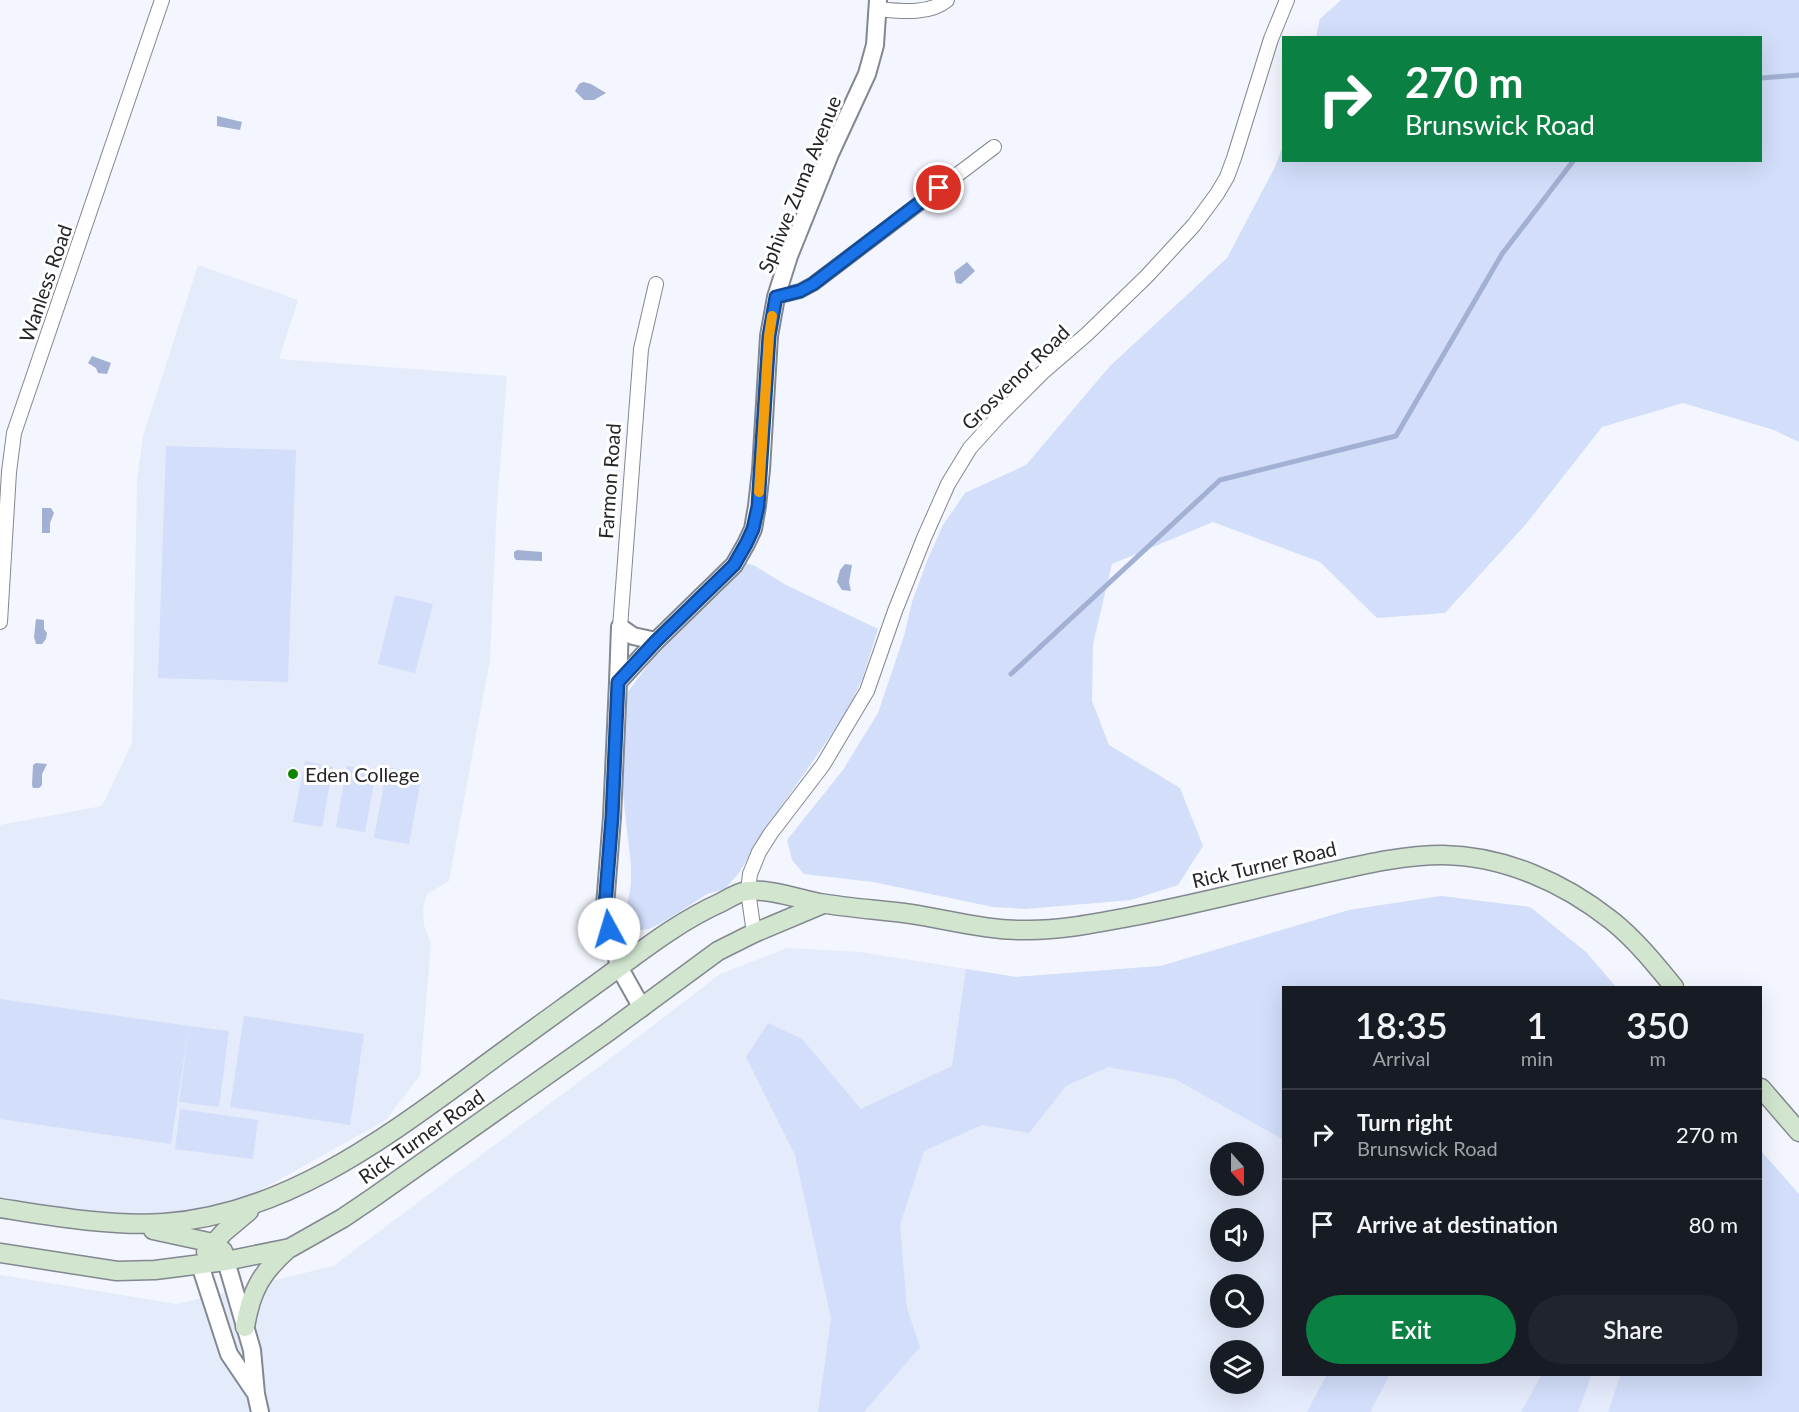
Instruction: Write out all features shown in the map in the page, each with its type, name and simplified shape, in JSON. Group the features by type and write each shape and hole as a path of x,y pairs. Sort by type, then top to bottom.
{"main road":[{"name":"Rick Turner Road","path":"0,1208 116,1222 170,1222 225,1214 257,1205 333,1168 368,1147 433,1103 652,943 702,911 748,891 823,904 911,914 984,927 1028,930 1080,926 1166,910 1360,865 1445,855 1480,859 1511,866 1546,879 1576,896 1614,922 1673,986"},
{"name":"Rick Turner Road","path":"0,1253 117,1271 200,1265 290,1248 374,1197 642,1008 718,951 823,904"},
{"path":"1762,1089 1799,1132"},
{"path":"200,1265 213,1243 257,1205"},
{"path":"116,1222 213,1243 223,1251 226,1261"},
{"path":"245,1327 257,1284 274,1261 290,1248"}],"street":[{"name":"Wanless Road","path":"0,622 9,472 14,433 162,0"},
{"path":"878,4 901,11 930,8 947,0"},
{"name":"Grosvenor Road","path":"754,933 748,891 750,874 759,852 823,765 867,691 895,611 948,484 970,448 1042,373 1087,334 1147,276 1194,225 1217,194 1234,158 1271,39 1287,0"},
{"name":"Sphiwe Zuma Avenue","path":"618,682 656,641 734,565 753,529 758,506 769,336 776,297 789,256 826,164 867,74 874,45 878,4"},
{"path":"776,297 800,291 813,284 994,147"},
{"name":"Farmon Road","path":"618,682 640,349 656,284"},
{"path":"621,627 633,636 656,641"},
{"path":"618,682 612,817 605,906 619,967 642,1008"},
{"path":"226,1261 252,1350 260,1412"},
{"path":"200,1265 229,1354 256,1394"}],"shaded area":[{"path":"1341,0 1799,0 1799,442 1774,430 1683,403 1602,427 1526,524 1445,613 1377,618 1320,562 1213,522 1112,564 1093,644 1092,701 1109,745 1180,788 1203,846 1178,885 1131,900 1026,909 993,907 873,882 804,874 792,860 787,840 843,770 878,713 904,636 912,602 943,525 965,493 1026,465 1110,366 1227,258 1274,169 1282,148 1282,162 1762,162 1762,36 1316,36 1320,19"},
{"path":"583,82 606,93 594,100 584,100 575,91"},
{"path":"217,116 242,122 240,130 217,126"},
{"path":"967,262 975,271 961,284 956,283 954,272"},
{"name":"Eden College","path":"198,265 298,300 279,359 507,376 497,505 490,660 449,881 427,894 423,908 424,925 431,944 420,1075 386,1120 241,1201 147,1221 0,1207 0,825 102,806 132,743 137,480 143,436"},
{"path":"92,356 111,363 107,374 98,373 96,368 88,363"},
{"path":"166,446 296,450 288,682 158,678"},
{"path":"42,508 51,508 54,513 50,523 50,533 42,533"},
{"path":"517,550 542,552 542,561 516,560 514,552"},
{"path":"746,563 878,629 863,677 848,711 782,805 738,874 725,889 707,894 670,918 649,929 640,930 627,924 625,917 631,884 622,769 627,693 666,641 721,592"},
{"path":"845,564 852,565 849,582 851,591 842,590 837,582 840,570"},
{"path":"395,595 433,604 415,673 378,664"},
{"path":"36,619 44,620 44,629 47,633 42,644 36,644 34,637"},
{"path":"305,761 333,767 322,827 293,822"},
{"path":"47,764 42,774 42,785 39,788 33,788 33,765"},
{"path":"347,766 376,771 365,832 336,827"},
{"path":"387,767 422,774 409,844 374,838"},
{"path":"1441,896 1530,907 1586,952 1615,986 1282,986 1282,1376 1762,1376 1762,1152 1799,1194 1799,1412 0,1412 0,1275 177,1304 333,1266 720,974 787,948 861,952 1016,977 1161,966 1349,910"},
{"path":"1441,896 1530,907 1586,952 1615,986 1282,986 1282,1139 1175,1079 1108,1067 1066,1086 1029,1133 982,1125 924,1151 900,1225 907,1308 920,1347 864,1412 818,1412 831,1318 795,1155 746,1057 768,1023 802,1039 861,1109 952,1066 966,969 1016,977 1161,966 1349,910"},
{"path":"0,999 189,1026 171,1144 0,1119"},
{"path":"244,1016 364,1034 350,1125 230,1107"},
{"path":"189,1026 229,1031 219,1107 179,1102"},
{"path":"180,1109 258,1120 253,1159 175,1149"},
{"path":"1762,1152 1799,1194 1799,1412 1608,1412 1620,1376 1762,1376"},
{"path":"1326,1376 1389,1376 1370,1412 1307,1412"},
{"path":"1541,1376 1591,1376 1578,1412 1521,1412"}],"waterway":[{"path":"1762,78 1799,75"},
{"path":"1011,674 1220,480 1396,436 1502,254 1572,162"}],"slow traffic":[{"path":"759,492 772,316"}],"place":[{"name":"Eden College","path":"293,774"}],"route":[{"path":"609,929 605,906 612,817 618,682 656,641 734,565 753,529 758,506 769,336 776,297 800,291 813,284 939,188"}]}
